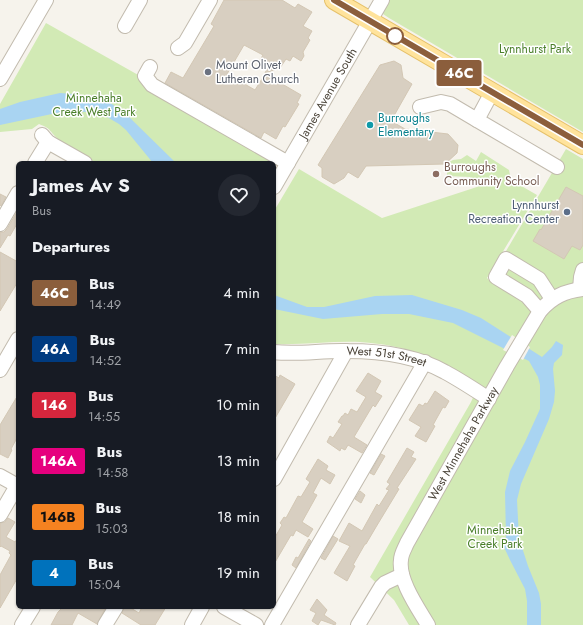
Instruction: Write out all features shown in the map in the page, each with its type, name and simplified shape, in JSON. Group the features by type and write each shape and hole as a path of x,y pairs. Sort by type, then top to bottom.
{"main road":[{"path":"334,0 583,145"}],"street":[{"path":"0,79 46,0"},
{"path":"125,26 140,0"},
{"path":"178,48 185,43 210,0"},
{"name":"James Avenue South","path":"276,184 382,0"},
{"path":"150,67 145,76 152,85 288,163"},
{"path":"477,120 492,92"},
{"path":"420,107 441,102 450,104 557,166"},
{"path":"36,161 45,138 82,161"},
{"path":"0,224 16,196"},
{"path":"540,311 527,296 496,277 506,259 539,279 552,299"},
{"path":"582,289 581,277 583,270"},
{"name":"West Minnehaha Parkway","path":"428,625 412,597 402,575 401,560 407,542 540,311 552,299 564,292 582,289"},
{"path":"0,370 16,342"},
{"path":"276,475 346,350"},
{"name":"West 51st Street","path":"276,352 346,350 374,351 392,354 425,362 444,371 489,399"},
{"path":"272,625 425,362"},
{"path":"0,476 16,484"},
{"path":"0,516 16,488"},
{"path":"358,625 381,587 385,583 402,575"},
{"path":"22,625 32,609"},
{"path":"105,625 115,609"},
{"path":"192,625 201,609"},
{"path":"228,609 256,625"}],"green space":[{"name":"Lynnhurst Park","path":"388,0 583,0 583,132 383,14"},
{"name":"Minnehaha Creek West Park","path":"46,23 140,76 276,159 275,161 93,161 62,142 48,129 39,124 32,129 0,132 0,104"},
{"name":"Minnehaha Creek Park","path":"566,149 583,159 583,625 409,625 394,600 370,577 471,402 479,384 451,367 422,355 393,346 360,342 276,344 276,208 299,169 382,218 483,185 483,183 470,182 470,177 447,176 447,163 453,160 461,159 467,155 476,161 481,152 509,170 511,180 537,195 487,278 489,280"}],"water":[{"path":"60,93 73,94 86,99 104,101 112,104 129,117 174,161 151,161 126,130 119,124 107,117 87,112 66,111 0,125 0,109 20,102"},
{"path":"412,295 462,310 481,318 542,357 556,341 563,345 562,355 554,363 553,369 555,391 554,402 549,419 521,484 517,500 519,538 539,593 541,604 541,625 527,625 527,601 525,589 503,545 506,537 505,492 510,471 540,409 540,385 538,377 529,361 453,323 409,314 382,314 323,319 276,309 276,296 307,307 324,307 375,296"}],"pier":[{"path":"512,335 530,347 523,360 503,350"}],"building":[{"name":"Mount Olivet Lutheran Church","path":"224,0 282,0 295,8 298,4 312,12 303,26 312,31 308,38 310,40 303,52 304,56 301,61 293,56 290,61 286,59 280,68 265,73 269,65 260,60 263,55 244,45 227,74 255,90 265,74 301,95 297,103 299,104 285,127 283,126 276,139 264,132 261,138 165,83 171,72 183,78 214,26 211,24"},
{"name":"Burroughs Elementary","path":"394,61 401,65 403,78 412,84 391,121 405,129 448,134 458,145 457,153 445,164 366,166 358,178 348,172 344,178 334,184 322,177 322,168 318,165 380,65"},
{"name":"Lynnhurst Recreation Center","path":"566,187 583,196 583,245 580,250 572,246 564,259 533,241"},
{"path":"0,194 6,197 1,206 0,205"},
{"path":"16,213 16,226 0,248 0,232 4,232"},
{"path":"0,252 16,261 16,285 0,311"},
{"path":"368,373 381,381 375,392 382,396 375,407 373,405 354,437 367,445 362,453 348,445 345,450 341,448 340,451 327,442 330,436 333,438 342,424 338,422 342,416 345,413 348,415 351,409 357,412 366,397 356,391"},
{"path":"280,375 295,384 276,417 276,376 279,378"},
{"path":"435,391 449,401 445,408 443,407 426,442 415,436 421,427 409,420 419,404 423,406 425,403 427,404"},
{"path":"16,398 16,440 8,458 0,454 0,425"},
{"path":"407,448 414,452 411,457 416,459 397,488 399,489 353,565 355,566 347,581 334,573 350,546 339,541 349,523 362,531 377,504 379,506 389,490 386,489 390,484 387,482"},
{"path":"381,454 385,456 374,475 370,473"},
{"path":"318,459 328,466 326,470 335,475 330,484 321,478 313,493 317,495 302,522 313,529 308,537 296,530 293,536 291,535 276,561 276,536 282,525 280,523 284,517 286,518 298,496 301,497 310,482 306,479"},
{"path":"360,491 365,495 361,503 355,499"},
{"path":"8,518 15,522 6,537 15,542 16,541 16,580 0,608 0,575 11,555 9,553 10,551 1,546 0,547 0,523 5,522"},
{"path":"333,536 338,539 325,560 321,558"},
{"path":"309,539 311,541 296,568 292,565"},
{"path":"317,599 327,610 324,615 336,623 335,625 321,620 318,625 312,621 316,613 310,610"},
{"path":"61,609 105,609 97,624 78,613 72,625 51,625"},
{"path":"123,609 132,609 139,613 141,609 165,609 155,625 141,625 122,613"}],"bus line":[{"name":"46C","path":"334,0 583,145"}],"place":[{"name":"Mount Olivet Lutheran Church","path":"208,72"},
{"name":"Burroughs Elementary","path":"370,125"},
{"name":"Burroughs Community School","path":"436,174"},
{"name":"Lynnhurst Recreation Center","path":"567,212"}]}
